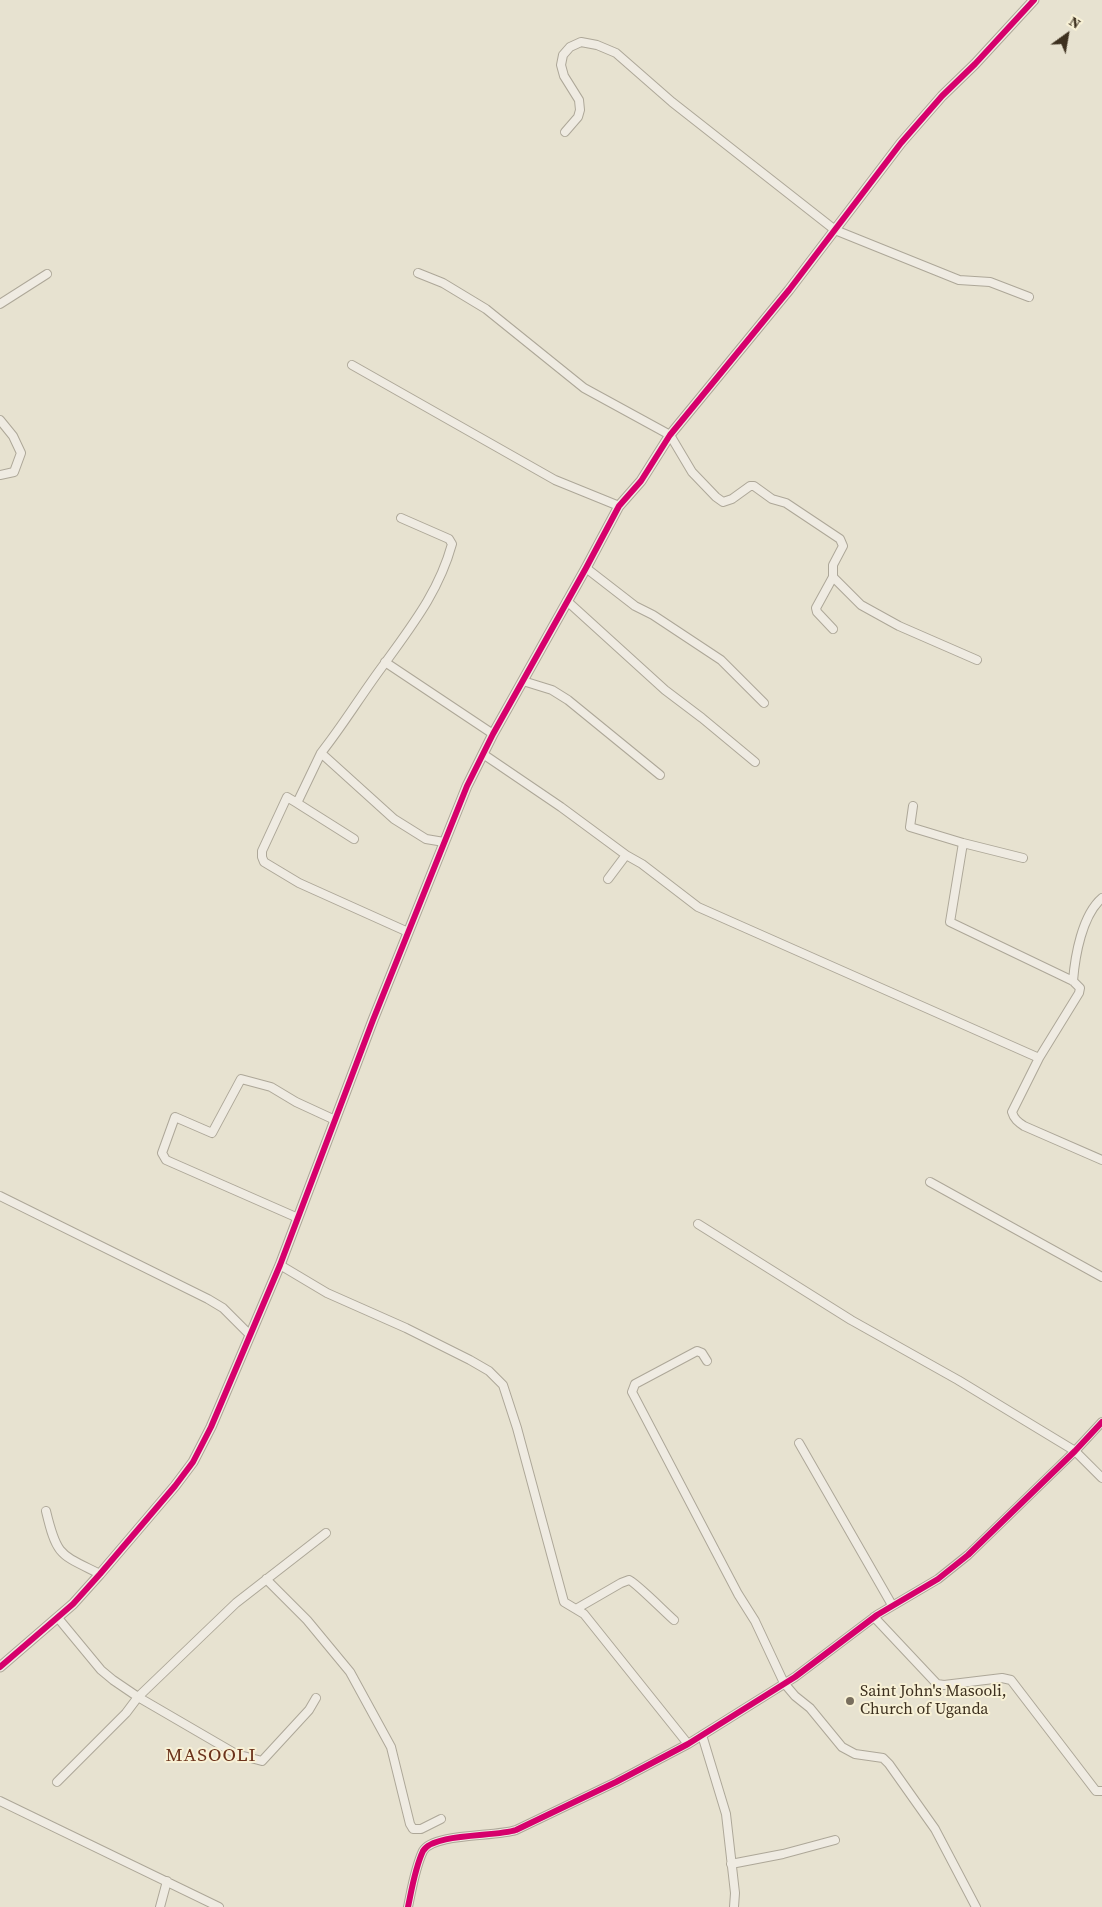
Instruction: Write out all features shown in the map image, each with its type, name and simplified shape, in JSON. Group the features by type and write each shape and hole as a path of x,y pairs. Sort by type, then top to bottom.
{"street":[{"path":"0,1667 58,1618 100,1574 189,1468 212,1428 280,1265 408,932 467,786 493,734 619,506 641,481 670,435 789,290 901,143 942,96 975,64 1034,0"},
{"path":"565,132 578,117 580,110 579,100 564,76 561,65 563,55 570,47 581,42 597,45 616,53 672,102 835,230 959,280 990,282 1030,297"},
{"path":"418,273 443,282 486,309 584,388 670,435 692,472 723,502 732,499 750,486 754,486 772,499 786,503 840,539 843,546 833,565 833,577 816,608 833,629"},
{"path":"0,304 47,274"},
{"path":"352,365 555,480 619,506"},
{"path":"0,420 13,436 20,453 14,472 0,475"},
{"path":"297,803 321,753 385,662 414,625 431,597 447,561 452,544 449,539 401,518"},
{"path":"586,568 635,606 653,615 721,660 764,703"},
{"path":"833,577 861,605 899,626 977,660"},
{"path":"567,601 665,690 702,718 754,762"},
{"path":"385,662 493,734"},
{"path":"523,681 552,690 568,700 660,775"},
{"path":"321,753 394,819 426,839 444,842"},
{"path":"483,754 561,807 626,855 642,864 698,907 1039,1058"},
{"path":"354,839 287,797 262,851 262,856 264,862 270,867 308,887 408,932"},
{"path":"913,806 910,827 1023,858"},
{"path":"963,843 950,922 1073,981 1078,984 1080,993 1039,1058 1012,1112 1015,1119 1024,1126 1102,1160"},
{"path":"608,879 626,855"},
{"path":"1073,981 1074,962 1088,916 1094,905 1102,898"},
{"path":"298,1218 166,1160 162,1152 174,1117 212,1133 241,1079 270,1087 296,1102 335,1120"},
{"path":"930,1182 1102,1277"},
{"path":"0,1196 208,1299 233,1317 250,1335"},
{"path":"698,1224 851,1320 958,1380 1075,1451 1102,1478"},
{"path":"280,1265 328,1293 406,1328 470,1360 489,1371 503,1385 564,1602 584,1614 688,1744"},
{"path":"707,1361 702,1353 696,1351 635,1384 632,1392 738,1594 755,1622 784,1683 795,1696 810,1708 842,1747 855,1754 883,1758 889,1764 935,1829 976,1907"},
{"path":"408,1907 415,1872 424,1849 431,1843 447,1839 503,1834 516,1830 616,1782 688,1744 784,1683 892,1605 938,1579 968,1555 1075,1451 1102,1422"},
{"path":"799,1443 892,1605"},
{"path":"46,1511 55,1544 62,1554 100,1574"},
{"path":"56,1782 126,1713 138,1697 230,1609 326,1534"},
{"path":"266,1579 307,1620 350,1672 391,1747 410,1824 413,1829 421,1828 441,1819"},
{"path":"576,1609 621,1582 629,1580 636,1583 650,1599 674,1620"},
{"path":"874,1617 937,1684 964,1684 1002,1678 1011,1680 1096,1791 1102,1791"},
{"path":"58,1618 101,1670 138,1697 236,1754 262,1761 309,1710 316,1698"},
{"path":"702,1735 726,1814 735,1893 734,1907"},
{"path":"0,1801 219,1907"},
{"path":"731,1864 783,1854 835,1840"},
{"path":"160,1907 167,1881"}],"cycle path":[{"path":"0,1667 73,1604 175,1486 193,1462 211,1427 280,1265 373,1020 467,786 493,734 619,506 641,481 670,435 789,290 901,143 942,96 975,64 1034,0"},
{"path":"408,1907 418,1864 423,1851 429,1845 451,1838 516,1830 616,1782 688,1744 795,1677 877,1615 938,1579 968,1555 1075,1451 1102,1422"}],"place":[{"name":"Saint John's Masooli, Church of Uganda","path":"850,1701"}],"district":[{"name":"MASOOLI","path":"211,1756"}]}
